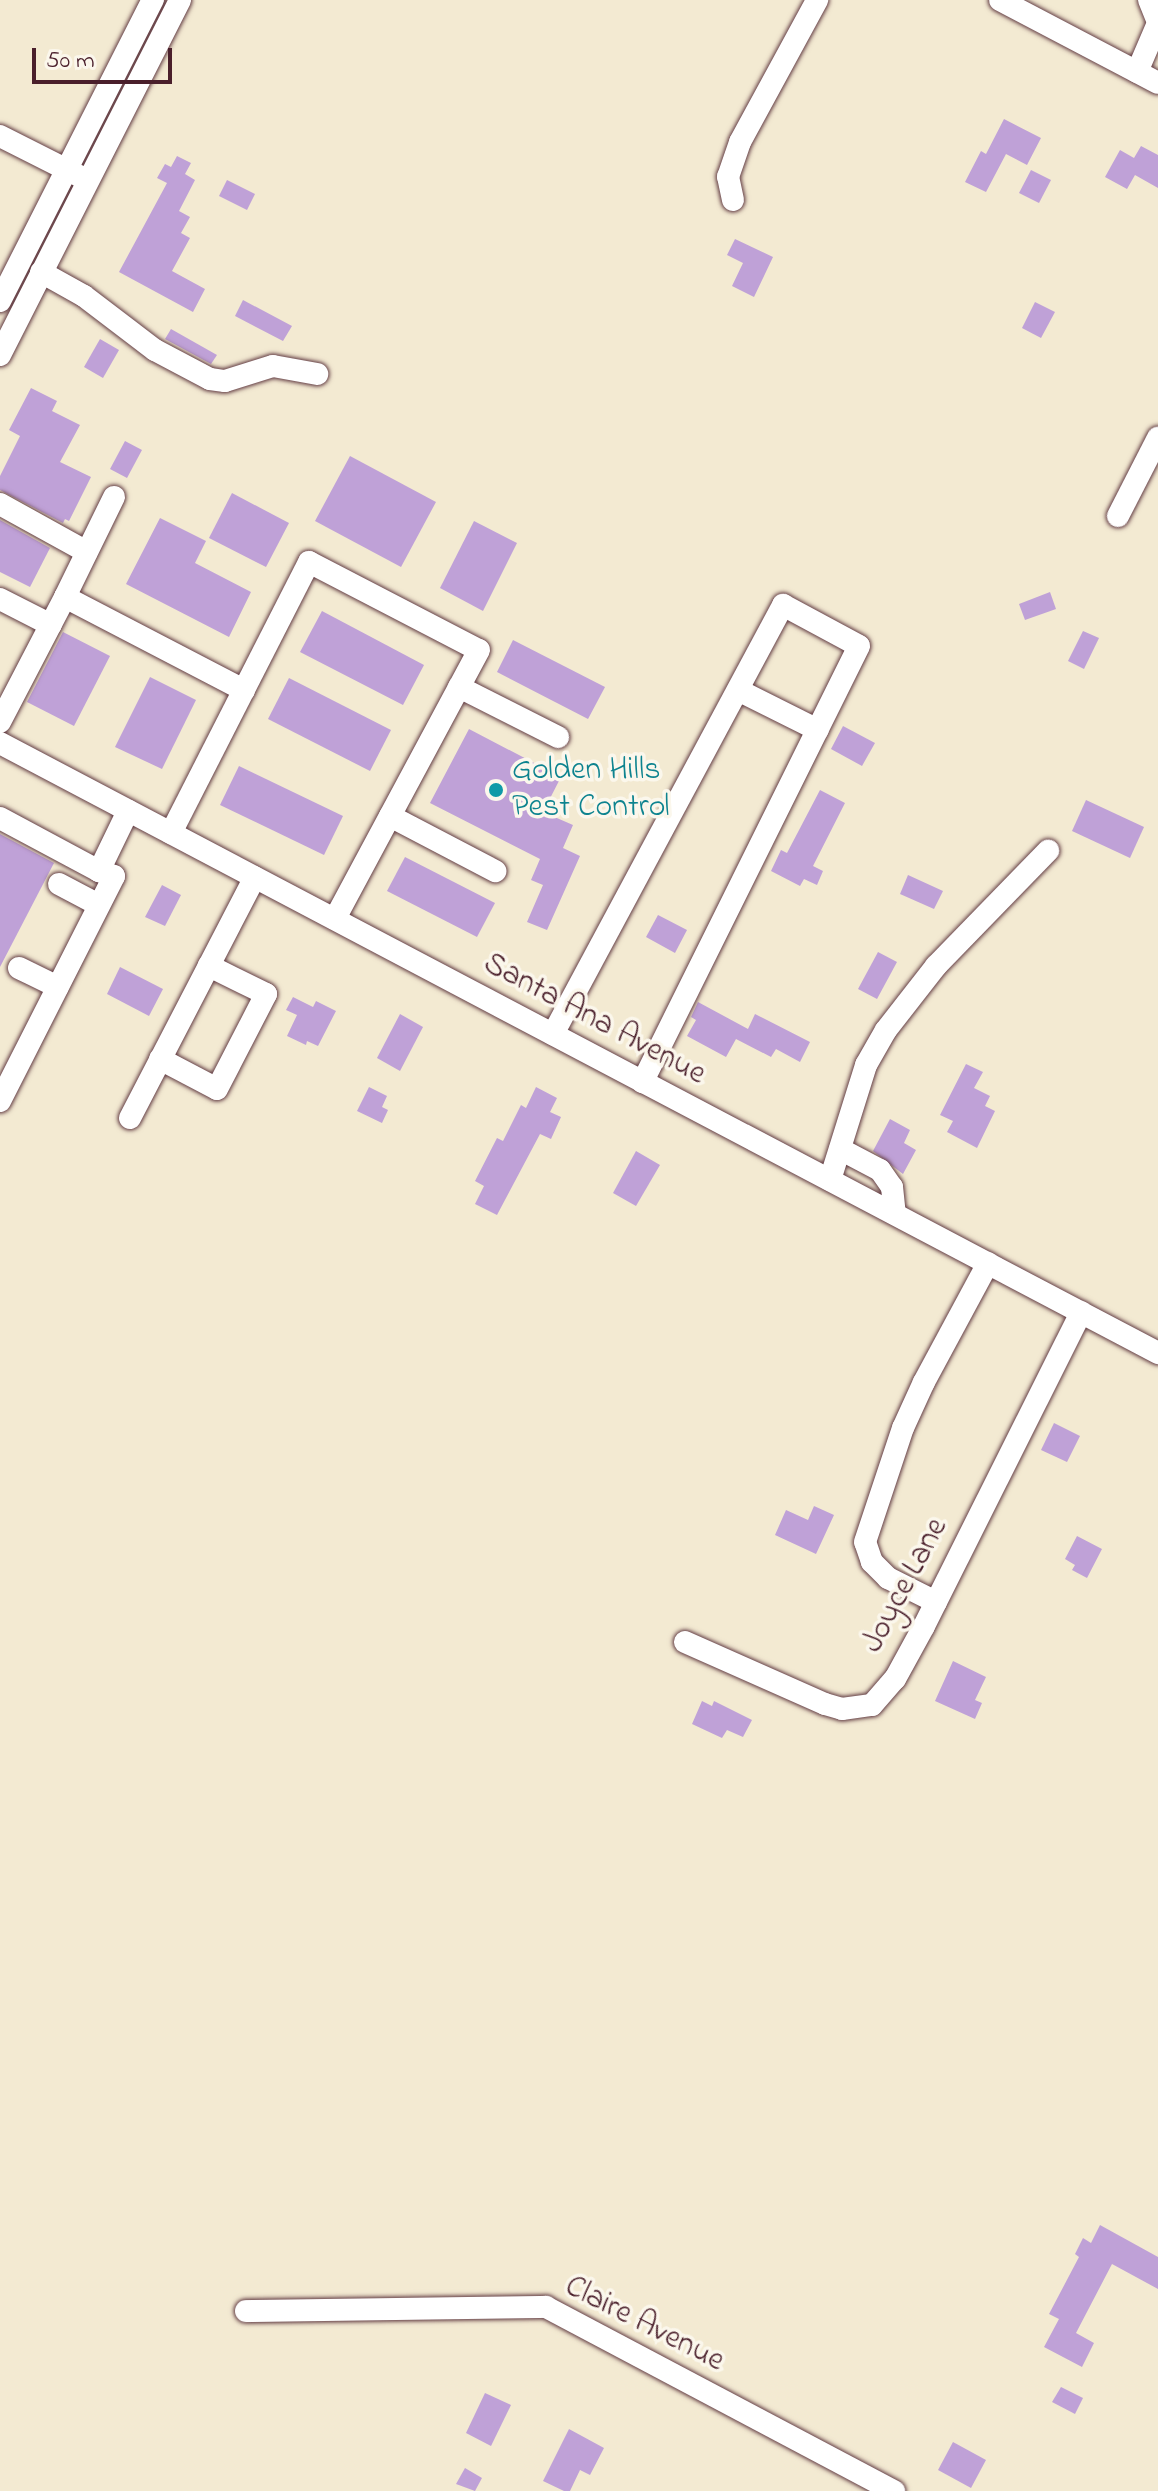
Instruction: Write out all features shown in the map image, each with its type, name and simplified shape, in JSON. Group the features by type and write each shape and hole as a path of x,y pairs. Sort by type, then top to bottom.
{"street":[{"path":"0,355 41,272 78,175 153,0"},
{"path":"0,301 180,0"},
{"path":"733,200 728,177 735,155 817,0"},
{"path":"1000,0 1158,83"},
{"path":"1137,72 1158,22 1149,0"},
{"path":"0,136 78,175"},
{"path":"41,272 84,296 155,350 210,379 225,381 273,366 317,374"},
{"path":"1118,516 1158,438"},
{"path":"0,722 114,497"},
{"path":"0,504 87,552"},
{"path":"171,833 309,562 479,650 335,919"},
{"path":"65,597 244,690"},
{"path":"0,599 51,625"},
{"path":"553,1034 783,605 859,646 643,1082"},
{"path":"459,687 558,737"},
{"path":"738,690 818,730"},
{"name":"Santa Ana Avenue","path":"0,743 1158,1353"},
{"path":"99,871 128,811"},
{"path":"390,816 495,871"},
{"path":"0,818 114,876 58,987 6,1074 0,1101"},
{"path":"830,1180 866,1065 886,1030 936,966 1048,851"},
{"path":"130,1118 255,877"},
{"path":"59,884 99,905"},
{"path":"160,1059 217,1089 266,994 209,966"},
{"path":"19,968 58,987"},
{"path":"840,1149 880,1170 892,1187 895,1214"},
{"path":"936,1602 888,1578 872,1562 865,1542 903,1428 988,1263"},
{"name":"Joyce Lane","path":"685,1642 825,1704 842,1709 872,1705 895,1679 936,1602 1081,1312"},
{"name":"Claire Avenue","path":"246,2311 546,2307 894,2491"}],"building":[{"path":"1004,119 1041,138 1027,165 1006,154 986,192 965,182 981,151 986,154"},
{"path":"1141,146 1158,155 1158,188 1135,175 1127,189 1105,177 1120,150 1134,158"},
{"path":"177,156 191,163 185,174 195,180 179,211 190,217 181,233 190,238 172,271 205,289 193,312 119,272 167,183 157,178 165,164 171,167"},
{"path":"1031,170 1051,180 1039,203 1019,193"},
{"path":"227,180 255,194 247,210 219,196"},
{"path":"735,239 773,257 754,297 732,286 743,263 727,255"},
{"path":"243,300 292,326 283,341 235,316"},
{"path":"1035,302 1055,312 1041,338 1022,328"},
{"path":"171,329 217,355 211,364 165,339"},
{"path":"100,339 119,350 103,378 84,367"},
{"path":"31,388 57,401 52,411 80,425 60,462 91,477 69,521 65,519 63,523 0,490 0,476 20,436 9,430"},
{"path":"125,441 142,450 127,478 110,469"},
{"path":"350,456 436,502 401,567 315,521"},
{"path":"232,493 289,523 266,567 209,538"},
{"path":"160,518 206,541 195,563 251,592 229,637 126,584"},
{"path":"0,520 50,548 30,587 0,572"},
{"path":"474,521 517,543 483,611 440,588"},
{"path":"1050,592 1056,609 1025,620 1019,604"},
{"path":"322,611 424,665 403,705 300,652"},
{"path":"1083,631 1099,638 1084,669 1068,661"},
{"path":"63,632 110,656 74,726 27,702"},
{"path":"513,640 605,687 588,719 497,672"},
{"path":"150,677 196,700 162,769 115,747"},
{"path":"289,678 391,730 370,771 268,719"},
{"path":"843,726 875,743 862,766 831,749"},
{"name":"Golden Hills Pest Control","path":"469,729 561,777 543,812 573,825 563,848 580,856 547,930 527,922 543,885 531,880 540,859 430,803"},
{"path":"239,766 343,816 324,855 220,805"},
{"path":"820,790 845,803 813,866 823,871 817,885 804,879 800,886 771,871 781,850 787,853"},
{"path":"1086,800 1144,827 1130,858 1072,831"},
{"path":"0,834 54,863 0,967"},
{"path":"405,857 495,903 477,937 387,891"},
{"path":"908,875 943,891 934,909 900,894"},
{"path":"162,885 181,895 165,926 145,917"},
{"path":"658,915 687,930 675,953 646,937"},
{"path":"878,952 897,962 877,999 858,989"},
{"path":"120,967 163,989 149,1016 107,994"},
{"path":"293,997 313,1007 316,1001 336,1011 318,1046 307,1041 306,1045 287,1036 297,1015 286,1010"},
{"path":"698,1002 748,1029 755,1014 810,1042 800,1062 776,1049 771,1057 736,1039 726,1057 687,1036 696,1020 691,1017"},
{"path":"400,1014 423,1027 400,1071 377,1058"},
{"path":"966,1064 983,1072 974,1088 990,1096 985,1106 995,1111 977,1148 947,1132 953,1121 940,1115"},
{"path":"369,1087 387,1096 382,1107 388,1110 382,1123 357,1111"},
{"path":"536,1087 557,1098 550,1112 561,1117 551,1139 540,1134 497,1215 475,1204 484,1186 475,1181 497,1138 503,1141 521,1105 526,1108"},
{"path":"890,1119 910,1130 904,1143 916,1150 903,1174 873,1151"},
{"path":"636,1151 660,1165 636,1206 613,1193"},
{"path":"1054,1423 1080,1436 1067,1462 1041,1450"},
{"path":"814,1506 834,1515 816,1554 775,1535 786,1510 808,1520"},
{"path":"1077,1536 1102,1549 1087,1578 1072,1570 1075,1565 1065,1559"},
{"path":"953,1661 986,1677 975,1700 982,1703 975,1719 935,1701"},
{"path":"702,1701 712,1706 714,1701 752,1720 743,1737 727,1730 722,1738 692,1724"},
{"path":"1100,2225 1158,2257 1158,2289 1112,2264 1076,2333 1094,2343 1082,2367 1044,2347 1059,2319 1049,2314 1079,2257 1075,2254 1083,2238 1091,2243"},
{"path":"1061,2387 1083,2398 1075,2414 1052,2402"},
{"path":"485,2393 511,2405 491,2446 466,2433"},
{"path":"569,2429 604,2448 590,2475 580,2470 570,2491 564,2491 543,2481"},
{"path":"953,2442 986,2460 971,2488 938,2470"},
{"path":"465,2468 482,2478 475,2491 456,2484"}],"place":[{"name":"Golden Hills Pest Control","path":"496,790"}]}
